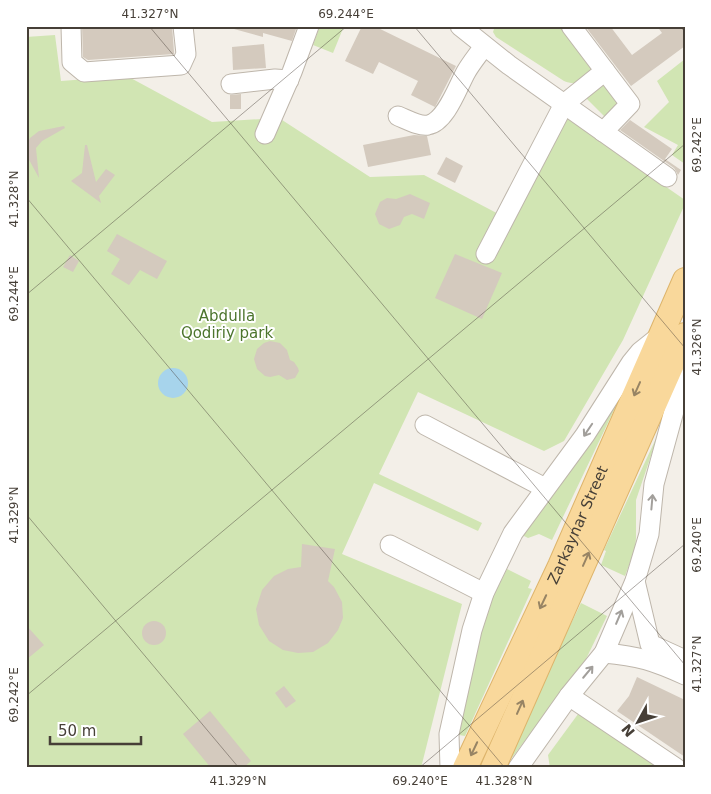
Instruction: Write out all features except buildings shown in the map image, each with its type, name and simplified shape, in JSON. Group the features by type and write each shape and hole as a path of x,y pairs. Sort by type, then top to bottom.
{"main road":[{"name":"Zarkaynar Street","path":"464,768 560,566 685,280"},
{"name":"Zarkaynar Street","path":"492,768 685,335"}],"lane":[{"path":"71,26 72,62 84,72 182,65 186,54 183,26"},
{"path":"264,134 289,80 309,26"},
{"path":"572,26 630,104 603,132"},
{"path":"398,116 426,126 440,118 448,108 466,72 475,34 564,104 667,177"},
{"path":"486,254 564,104 605,71"},
{"path":"231,84 275,79 289,80"},
{"path":"450,768 449,734 472,630 484,593 513,532 585,435 631,363 640,352 661,335"},
{"path":"518,768 569,696 604,653 635,581 649,534 654,484 677,400 685,354"},
{"path":"425,425 546,488"},
{"path":"390,545 484,593"},
{"path":"635,581 650,644 659,656 685,676"},
{"path":"604,653 659,656 685,660"},
{"path":"569,696 676,768"}],"green space":[{"path":"320,26 344,26 333,53 313,45"},
{"path":"495,26 561,26 596,71 577,83 564,81 496,37 493,32"},
{"name":"Abdulla Qodiriy park","path":"55,35 61,81 127,76 212,122 279,118 370,177 424,175 512,221 567,118 685,200 685,204 623,340 564,441 544,451 418,392 379,474 482,523 478,531 374,483 342,554 462,604 421,768 26,768 26,37"},
{"path":"685,59 685,164 672,155 678,145 644,127 669,102 657,81"},
{"path":"603,78 623,105 606,118 586,98"},
{"path":"626,385 552,540 539,534 528,538 522,535"},
{"path":"659,432 636,500 635,549 625,576 601,565 606,551 604,550"},
{"path":"507,569 531,581 528,588 532,589 465,736 459,735 481,629 491,600"},
{"path":"581,603 607,616 585,661 505,767 513,743"},
{"path":"581,710 668,768 550,768 548,755"}],"water":[{"path":"173,368 179,369 187,377 187,389 179,397 173,398 167,397 159,389 158,383 159,377 167,369"}]}
